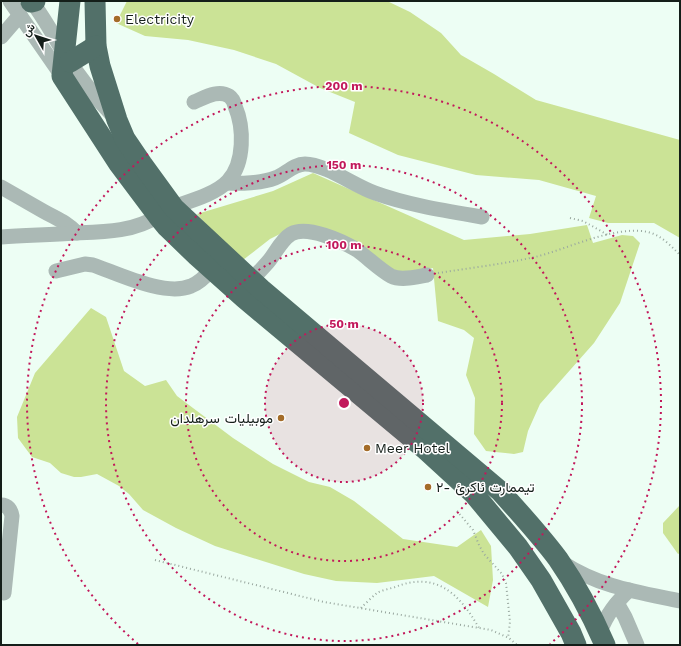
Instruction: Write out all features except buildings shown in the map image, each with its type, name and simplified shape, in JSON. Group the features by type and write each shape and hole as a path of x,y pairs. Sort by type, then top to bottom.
{"highway":[{"path":"70,1 65,64 119,164 165,211 189,223 251,280 500,491 533,528 557,559 574,585 602,639"},
{"path":"95,1 96,46 102,73 116,120 125,139 142,164 165,211 167,227 244,298 426,450 474,494 518,547 541,580 571,633 576,645"},
{"path":"65,64 96,46"}],"street":[{"path":"10,1 29,5 41,13 65,64"},
{"path":"1,37 29,5"},
{"path":"29,5 65,64 116,120"},
{"path":"1,237 118,231 150,221 165,211 194,200 227,183 237,167 240,154 242,136 239,114 233,100 229,95 210,95 194,102"},
{"path":"227,183 236,184 274,178 296,166 305,164 333,173 376,194 482,217"},
{"path":"1,187 68,224 77,233"},
{"path":"251,280 267,263 284,239 290,235 301,232 312,232 331,237 355,249 391,276 399,278 427,275"},
{"path":"56,271 85,264 93,265 153,286 177,290 190,287 200,281 212,269"},
{"path":"1,505 10,509 12,516 4,593"},
{"path":"557,559 588,577 630,590 680,600"},
{"path":"602,639 607,616 617,602 630,590"},
{"path":"617,602 637,645"}],"path":[{"path":"570,218 583,221 608,235"},
{"path":"427,275 536,256 608,235 628,232 648,232 661,238 680,255"},
{"path":"457,511 473,530 484,554 502,574 506,583 510,622 508,638"},
{"path":"155,560 324,602 491,630 508,638 517,645"},
{"path":"361,608 378,593 404,583 421,581 437,584 453,594 469,611 478,628"}],"green space":[{"path":"127,1 387,1 410,12 441,33 461,55 536,100 680,140 680,238 654,223 608,223 589,218 596,196 539,180 476,175 398,155 349,133 355,102 320,88 276,64 234,50 188,40 145,36 116,23"},
{"path":"313,173 464,240 530,234 587,225 593,243 622,235 633,236 640,243 620,303 594,343 540,404 528,431 523,452 514,454 486,451 474,434 475,398 466,375 474,338 464,330 438,321 433,268 403,274 296,226 270,239 243,260 220,240 197,214 273,191"},
{"path":"91,308 106,317 124,371 145,386 166,380 177,396 233,438 273,464 309,482 330,487 354,501 403,539 457,547 481,530 491,546 493,580 488,607 434,576 377,583 336,581 304,574 215,546 176,528 143,510 129,494 119,486 97,474 74,477 61,473 50,463 32,457 18,438 17,417 35,373"},
{"path":"680,505 680,553 678,554 663,533 663,523"}],"place":[{"name":"Electricity","path":"117,19"},
{"name":"موبيليات سرهلدان","path":"281,418"},
{"name":"Meer Hotel","path":"367,448"},
{"name":"تيممارت ئاكرئ -٢","path":"428,487"}]}
